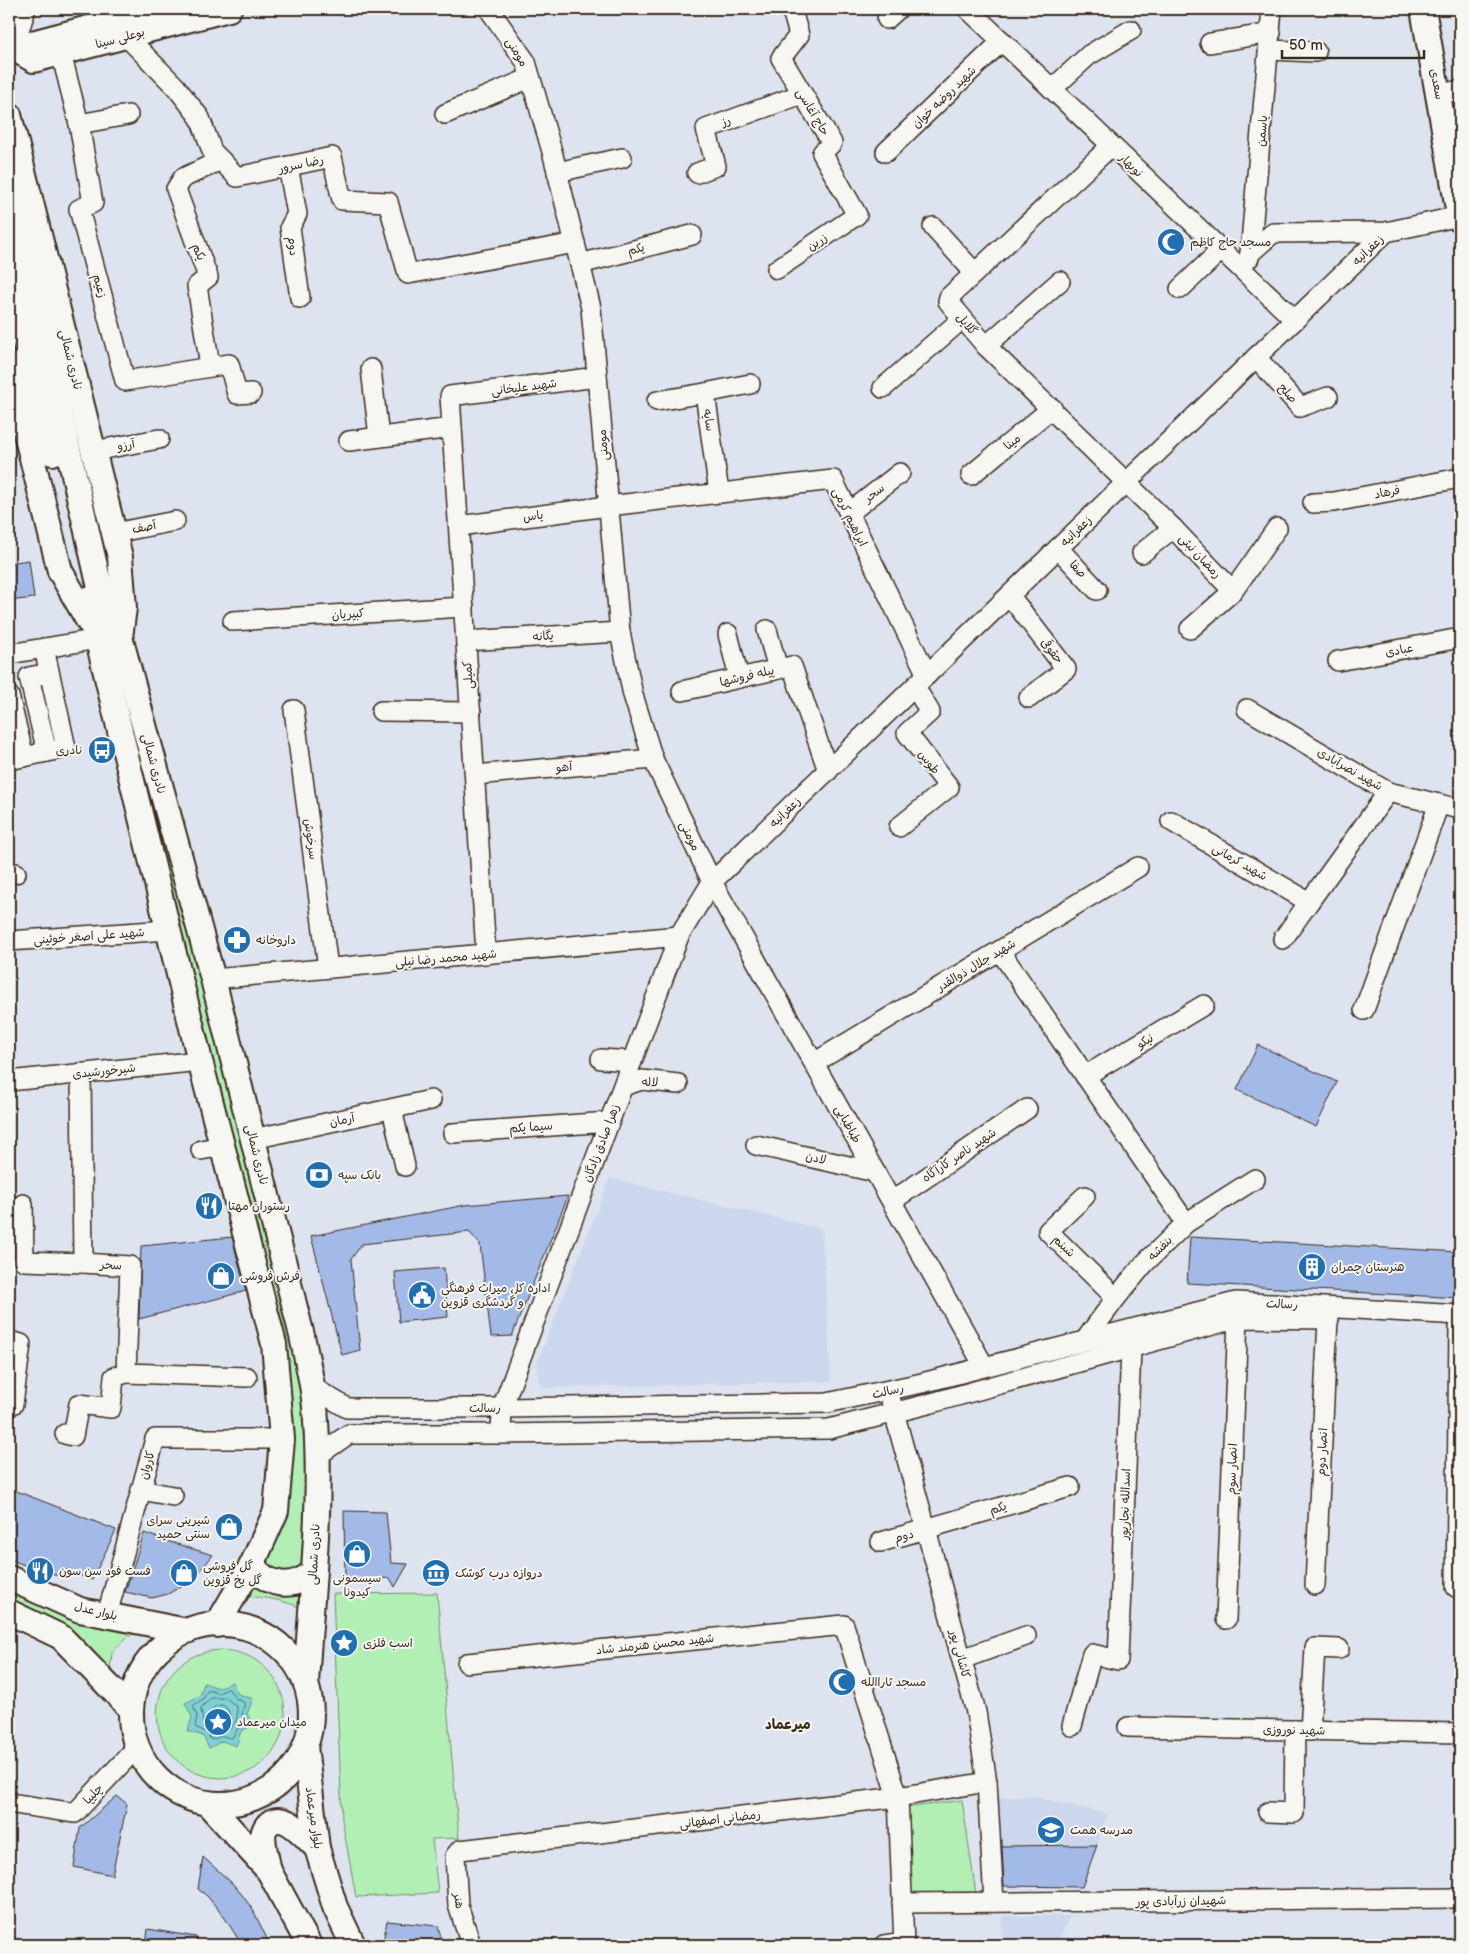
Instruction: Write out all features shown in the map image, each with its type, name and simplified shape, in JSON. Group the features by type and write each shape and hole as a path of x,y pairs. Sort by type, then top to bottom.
{"main road":[{"name":"بوعلی سینا","path":"11,49 160,9"},
{"name":"بوعلی سینا","path":"11,49 34,60 229,9"},
{"name":"سعدی","path":"1423,9 1450,92 1460,218"},
{"name":"نادری شمالی","path":"9,115 120,557 124,608 109,638"},
{"name":"نادری شمالی","path":"9,192 106,614 109,638 168,930 200,1061 211,1148 274,1344 282,1439 276,1511 252,1565 217,1624"},
{"name":"نادری شمالی","path":"9,278 109,638 213,979 300,1327 312,1387 317,1456 313,1572 306,1684"},
{"name":"نادری شمالی","path":"9,365 60,571 109,638"},
{"path":"252,1565 264,1578 281,1584 298,1582 313,1572"},
{"name":"بلوار عدل","path":"9,1578 80,1610 187,1631"},
{"path":"9,1612 62,1637 130,1709"},
{"path":"217,1624 246,1628 272,1640 292,1659 306,1684 311,1715 305,1746 290,1772 266,1792 238,1803 207,1803 192,1800 164,1785 143,1761 136,1747 131,1729 130,1709 139,1676 147,1662 158,1649 172,1639 202,1626 217,1624"},
{"name":"بلوار میرعماد","path":"305,1746 317,1848 335,1906 353,1945"},
{"path":"207,1803 269,1871 308,1945"},
{"path":"269,1871 263,1836 267,1825 274,1820 284,1820 295,1827 317,1848"}],"street":[{"path":"11,49 26,9"},
{"name":"حاج آغاسی","path":"789,9 793,14 799,35 781,58 832,143 822,153 857,215"},
{"name":"نوبهار","path":"968,9 1295,320"},
{"name":"یاسمن","path":"1244,272 1250,253 1272,9"},
{"name":"مومنی","path":"495,10 526,62 558,172 591,308 620,632 633,695 653,759 712,882"},
{"path":"1052,89 1089,54 1131,30"},
{"name":"رضا سرور","path":"126,36 176,87 200,118 212,151 237,177 332,157 342,200 388,202 408,274 575,243"},
{"name":"شهید روضه خوان","path":"886,152 1002,41"},
{"path":"1210,43 1270,42 1316,52"},
{"name":"زعیم","path":"61,53 79,124 93,203 79,209 125,382 229,364 237,394 251,393"},
{"path":"445,114 530,78"},
{"name":"رز","path":"697,173 716,166 706,128 802,94"},
{"path":"79,124 128,115"},
{"name":"گلایل","path":"1111,146 974,272 949,297 948,301 986,346 1052,408 1126,483"},
{"path":"558,172 622,158"},
{"name":"یکم","path":"210,366 197,286 208,277 176,189 183,178 221,160"},
{"name":"دوم","path":"288,166 297,214 290,227 300,298"},
{"name":"زرین","path":"777,269 857,215"},
{"name":"زعفرانیه","path":"712,882 1386,232 1460,218"},
{"path":"933,227 974,272"},
{"path":"1250,253 1273,233 1386,232"},
{"name":"یکم","path":"580,264 692,235"},
{"path":"1180,289 1221,250"},
{"path":"986,346 1060,281"},
{"path":"883,388 962,319"},
{"name":"صلح","path":"1256,357 1300,407 1328,397"},
{"path":"371,368 379,437"},
{"name":"شهید علیخانی","path":"450,396 598,377"},
{"name":"سایه","path":"719,493 705,394 750,384"},
{"path":"657,401 705,394"},
{"name":"کمیلی","path":"450,396 486,954"},
{"name":"مینا","path":"971,475 1052,408"},
{"path":"349,441 452,428"},
{"name":"آرزو","path":"93,451 160,439"},
{"name":"سحر","path":"848,512 900,473"},
{"name":"فرهاد","path":"1313,502 1334,502 1460,478"},
{"name":"ابراهیم کرمی","path":"608,506 832,480 848,512 921,681"},
{"name":"رمضان نبئی","path":"1126,483 1173,528 1233,591"},
{"name":"یاس","path":"459,526 608,506"},
{"name":"آصف","path":"114,533 175,521"},
{"path":"1142,554 1173,528"},
{"path":"1190,629 1233,591 1277,528"},
{"name":"صفا","path":"1058,548 1097,590"},
{"name":"حقوقی","path":"1010,596 1066,669 1029,698"},
{"name":"کبیریان","path":"233,621 464,607"},
{"path":"767,630 778,669"},
{"name":"یگانه","path":"466,641 620,632"},
{"path":"728,634 739,678"},
{"path":"9,654 109,638"},
{"name":"عبادی","path":"1338,661 1460,638"},
{"path":"9,696 16,759 66,748 44,648"},
{"name":"پیله فروشها","path":"682,691 792,666 828,771"},
{"name":"طوس","path":"899,827 949,787 907,733 930,712 921,681"},
{"name":"شهید نصرآبادی","path":"1247,709 1388,792 1460,809"},
{"name":"سرخوش","path":"294,710 328,968"},
{"path":"381,711 471,712"},
{"name":"آهو","path":"475,775 653,759"},
{"path":"1283,939 1388,792"},
{"path":"1364,1010 1439,804"},
{"name":"شهید کرمانی","path":"1171,821 1309,902"},
{"name":"شهید جلال ذوالقدر","path":"814,1063 1138,867"},
{"name":"زهرا صادق زادگان","path":"501,1434 502,1408 679,936 712,882"},
{"name":"طباطبایی","path":"712,882 984,1366"},
{"name":"شهید علی اصغر خوئینی","path":"9,941 168,930"},
{"name":"شهید محمد رضا نیلی","path":"213,979 679,936"},
{"path":"1000,951 1186,1223"},
{"name":"نیکو","path":"1086,1076 1204,1005"},
{"path":"601,1059 632,1061"},
{"name":"شیرخورشیدی","path":"9,1081 200,1061"},
{"name":"سحر","path":"81,1074 83,1263 130,1266 126,1372"},
{"name":"لاله","path":"623,1086 642,1080 678,1084"},
{"name":"آرمان","path":"253,1139 431,1100"},
{"path":"392,1109 405,1166"},
{"name":"شهید ناصر کارآگاه","path":"892,1201 1027,1109"},
{"name":"سیما یکم","path":"453,1133 609,1122"},
{"name":"لادن","path":"756,1145 875,1172"},
{"name":"بنفشه","path":"1086,1340 1116,1298 1144,1264 1186,1223 1256,1179"},
{"name":"شبنم","path":"1085,1196 1048,1230 1116,1298"},
{"path":"23,1204 24,1261 83,1263"},
{"name":"رسالت","path":"312,1387 348,1408 502,1408 827,1403 888,1391 1236,1302 1460,1323"},
{"name":"رسالت","path":"317,1456 349,1434 501,1434 829,1429 1131,1349 1238,1318 1328,1318 1460,1323"},
{"name":"انصار سوم","path":"1226,1619 1238,1318"},
{"name":"انصار دوم","path":"1315,1585 1328,1318"},
{"path":"1456,1587 1460,1323"},
{"path":"9,1341 21,1344 13,1404"},
{"name":"اسدالله نجارپور","path":"1072,1726 1092,1654 1118,1660 1131,1349"},
{"path":"65,1434 74,1436 79,1404 111,1408 114,1377 126,1372 247,1377"},
{"name":"کاشانی پور","path":"888,1391 976,1712 987,1782 994,1902"},
{"name":"کاروان","path":"107,1615 154,1439 282,1439"},
{"name":"یکم","path":"926,1529 1070,1486"},
{"path":"141,1490 173,1496"},
{"name":"دوم","path":"882,1542 926,1529"},
{"name":"شهید محسن هنرمند شاد","path":"467,1663 844,1625 898,1797"},
{"path":"962,1659 1026,1636"},
{"path":"1268,1812 1294,1813 1307,1648 1339,1649"},
{"name":"شهید نوروزی","path":"1128,1727 1460,1732"},
{"name":"چلیپا","path":"9,1803 75,1813 136,1747"},
{"name":"رمضانی اصفهانی","path":"455,1856 460,1850 898,1797 987,1782"},
{"path":"884,1945 904,1944 898,1797"},
{"name":"هنر","path":"455,1856 458,1904 471,1945"},
{"name":"شهیدان زرآبادی پور","path":"902,1903 1460,1898"}],"shaded area":[{"path":"610,1178 822,1229 831,1381 544,1388 538,1381 537,1363"},
{"name":"مدرسه همت","path":"1031,1796 1108,1814 1082,1887 1004,1886 998,1798"},
{"path":"1002,1916 1070,1916 1056,1945 1003,1945"}],"green space":[{"path":"138,702 312,1387 311,1611 273,1599 233,1597 276,1511 274,1344 115,706"},
{"path":"9,1578 150,1624 126,1638 112,1653 108,1686 9,1612"},
{"path":"437,1593 459,1838 432,1839 438,1893 356,1897 342,1820 333,1594"},
{"path":"221,1650 234,1651 246,1655 257,1660 267,1668 275,1678 280,1689 284,1701 284,1727 280,1739 275,1750 267,1760 257,1768 246,1773 234,1777 221,1778 208,1777 196,1773 185,1768 175,1760 167,1750 162,1739 158,1727 157,1714 158,1701 162,1689 167,1678 175,1668 185,1660 196,1655 208,1651"},
{"path":"962,1800 976,1894 908,1894 905,1808"}],"water":[{"path":"232,1682 238,1694 253,1699 247,1714 253,1725 241,1731 236,1746 222,1741 209,1748 203,1736 188,1731 192,1717 185,1703 200,1696 204,1683 219,1688"}],"building":[{"path":"29,560 34,598 9,601 9,563"},
{"path":"1258,1045 1337,1082 1316,1127 1237,1090"},
{"path":"568,1196 512,1336 491,1337 480,1244 469,1232 362,1244 351,1259 360,1350 342,1355 311,1236 465,1205"},
{"path":"232,1237 246,1291 139,1319 141,1246"},
{"name":"هنرستان چمران","path":"1190,1237 1460,1252 1460,1298 1187,1283"},
{"name":"اداره کل میراث فرهنگی و گردشگری قزوین","path":"444,1268 448,1317 399,1322 395,1272"},
{"path":"9,1488 116,1530 92,1580 66,1570 63,1578 28,1564 27,1566 9,1559"},
{"path":"344,1511 386,1512 391,1563 408,1564 395,1587 390,1578 345,1581"},
{"path":"144,1533 213,1555 193,1579 168,1594 152,1598 125,1592"},
{"path":"117,1796 127,1804 112,1875 74,1867 80,1828"},
{"path":"1097,1845 1082,1887 1004,1886 1002,1846"},
{"path":"203,1857 233,1884 243,1896 253,1910 270,1945 242,1945 223,1915 207,1896 198,1889"},
{"path":"387,1921 438,1926 443,1945 383,1942"},
{"path":"148,1929 196,1937 196,1945 146,1945"}],"place":[{"name":"مسجد حاج کاظم","path":"1171,242"},
{"name":"نادری","path":"102,750"},
{"name":"داروخانه","path":"237,940"},
{"name":"بانک سپه","path":"319,1175"},
{"name":"رستوران مهتا","path":"209,1206"},
{"name":"هنرستان چمران","path":"1312,1267"},
{"name":"فرش فروشی","path":"221,1276"},
{"name":"اداره کل میراث فرهنگی و گردشگری قزوین","path":"422,1295"},
{"name":"شیرینی سرای سنتی حمید","path":"229,1527"},
{"name":"سیسمونی کیدونا","path":"357,1554"},
{"name":"فست فود سن سون","path":"40,1571"},
{"name":"گل فروشی گل یخ قزوین","path":"184,1573"},
{"name":"دروازه درب کوشک","path":"436,1573"},
{"name":"اسب فلزی","path":"344,1643"},
{"name":"مسجد ثاراالله","path":"842,1682"},
{"name":"میدان میرعماد","path":"218,1722"},
{"name":"مدرسه همت","path":"1051,1830"}],"district":[{"name":"میرعماد","path":"788,1724"}]}
